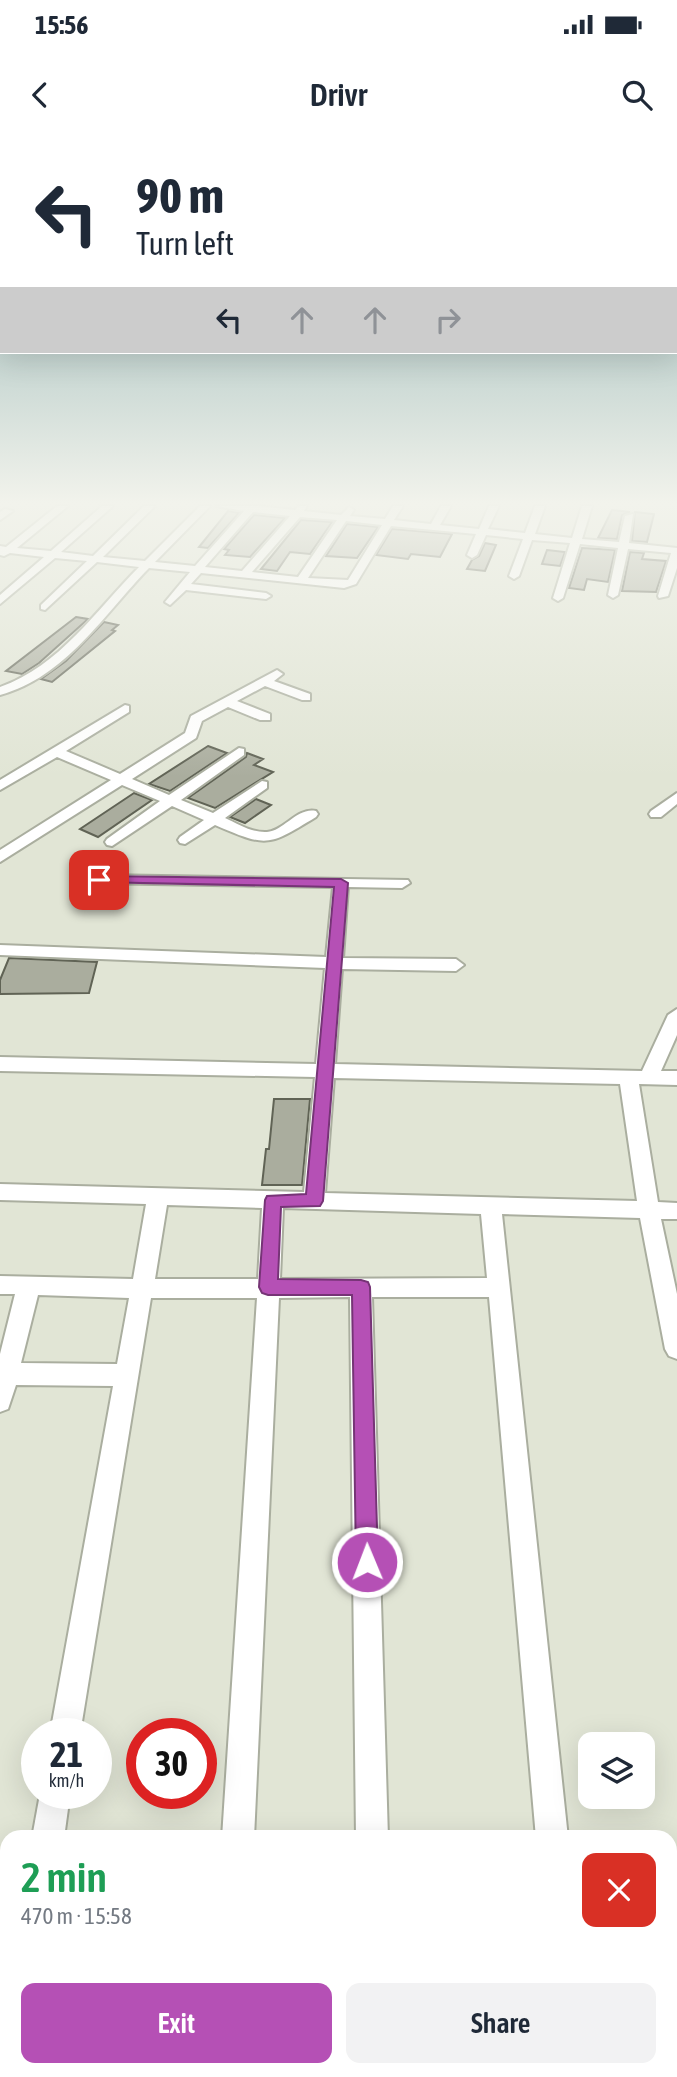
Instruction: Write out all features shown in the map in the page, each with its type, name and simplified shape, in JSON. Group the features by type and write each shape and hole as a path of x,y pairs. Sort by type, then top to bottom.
{"street":[{"path":"45,607 56,596"},
{"path":"0,691 24,683 68,650 119,596"},
{"path":"170,602 175,596"},
{"path":"0,857 191,735 196,719 276,674"},
{"path":"263,681 306,697"},
{"path":"225,701 265,717"},
{"path":"0,786 125,709"},
{"path":"55,751 251,835 268,838 280,834 311,814"},
{"path":"112,842 239,752"},
{"path":"185,840 262,785"},
{"path":"656,814 677,797"},
{"path":"99,880 402,883"},
{"path":"314,1201 341,883"},
{"path":"0,950 456,965"},
{"path":"677,1015 638,1077 649,1210 677,1349"},
{"path":"0,1064 677,1078"},
{"path":"0,1192 677,1211"},
{"path":"68,1718 158,1196"},
{"path":"238,1830 273,1200"},
{"path":"491,1206 551,1830"},
{"path":"0,1285 142,1289 499,1287"},
{"path":"0,1401 29,1285"},
{"path":"361,1287 372,1830"},
{"path":"7,1374 127,1375"},
{"path":"49,1830 53,1809"}],"building":[{"path":"76,617 88,619 39,663 22,674 6,671"},
{"path":"104,622 118,625 112,630 115,631 52,682 41,679 66,661"},
{"path":"208,746 227,753 170,791 149,784"},
{"path":"247,753 263,759 254,765 273,772 215,808 188,798 246,757"},
{"path":"134,793 152,800 98,837 80,829"},
{"path":"256,799 271,805 245,823 230,817"},
{"path":"9,958 97,962 89,993 0,994 0,980"},
{"path":"274,1099 310,1099 302,1185 262,1185"}],"route":[{"path":"99,880 341,883 314,1201 273,1200 268,1287 361,1287 367,1562"}]}
